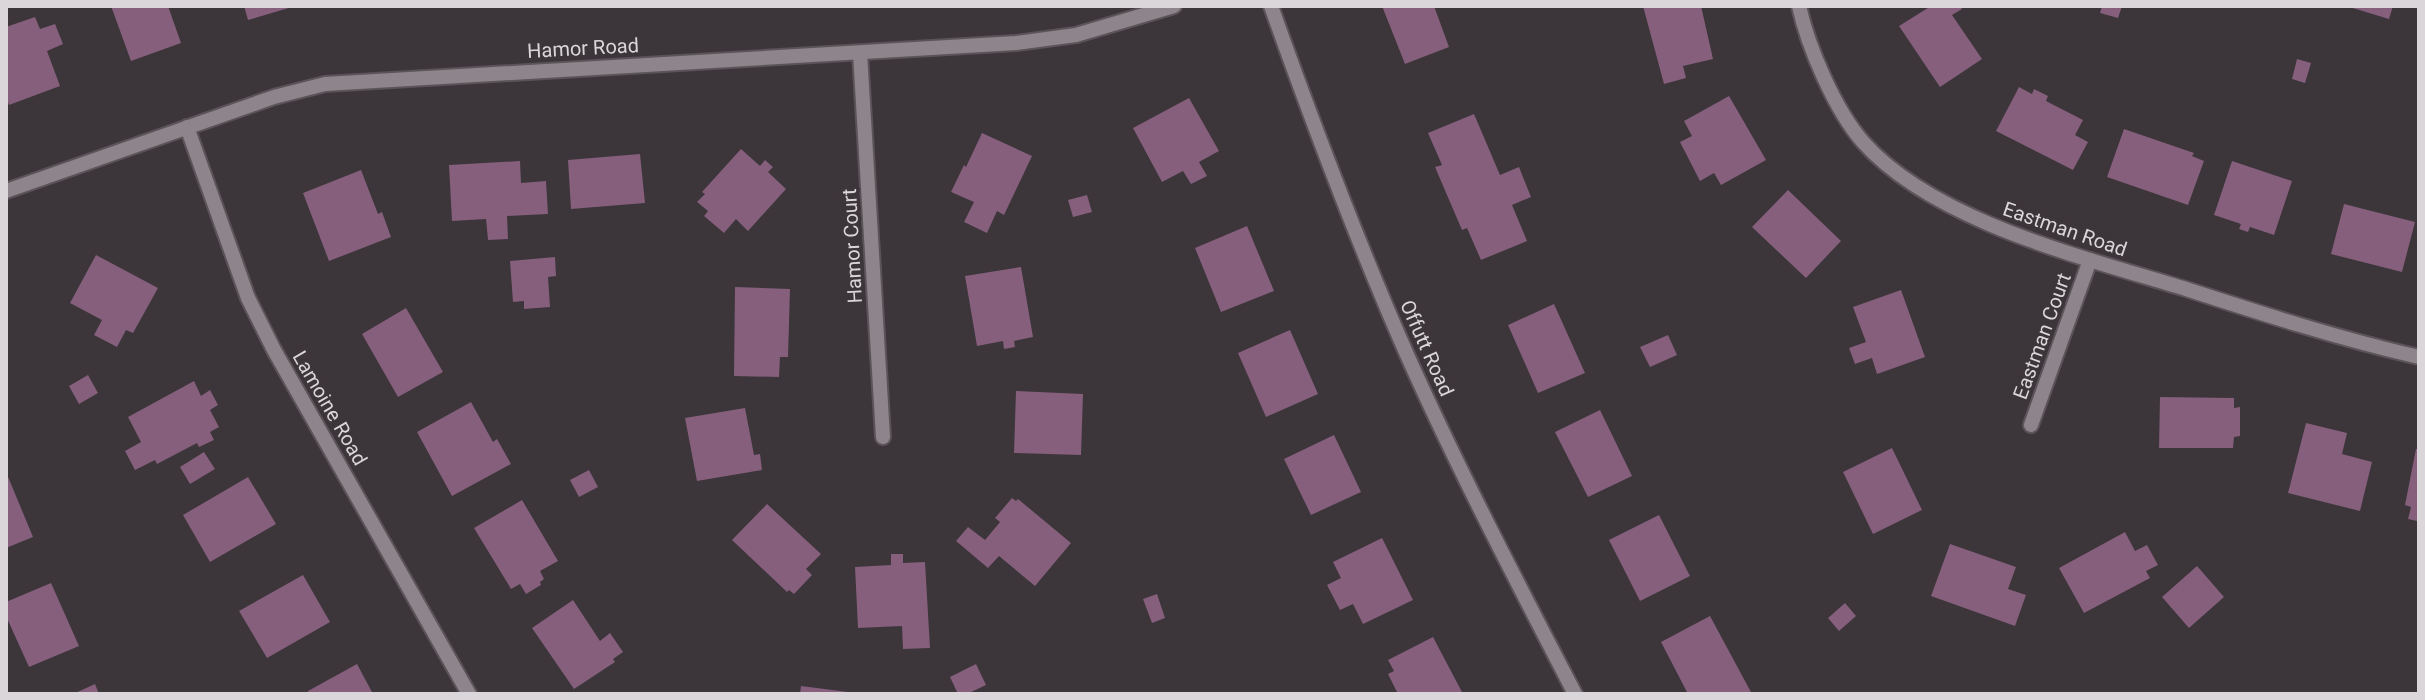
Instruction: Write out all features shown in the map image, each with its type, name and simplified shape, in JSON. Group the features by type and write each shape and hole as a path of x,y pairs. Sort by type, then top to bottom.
{"street":[{"name":"Hamor Road","path":"6,191 274,97 325,84 1016,43 1076,35 1174,6"},
{"name":"Offutt Road","path":"1271,6 1323,148 1407,355 1468,486 1575,694"},
{"name":"Eastman Road","path":"1799,6 1806,36 1831,91 1863,142 1910,183 1969,216 2090,260 2356,342 2419,357"},
{"name":"Hamor Court","path":"860,53 883,437"},
{"name":"Lamoine Road","path":"187,127 248,298 274,350 469,694"},
{"name":"Eastman Court","path":"2031,425 2090,260"}],"building":[{"path":"111,6 168,6 181,43 131,61"},
{"path":"244,6 291,6 292,7 248,20"},
{"path":"1382,6 1434,6 1449,47 1405,64"},
{"path":"1643,6 1701,6 1713,59 1683,66 1686,78 1664,84"},
{"path":"1931,6 1960,6 1962,9 1952,15 1982,59 1940,87 1899,26"},
{"path":"2102,6 2122,6 2118,18 2100,13"},
{"path":"2346,6 2393,6 2389,19"},
{"path":"35,17 40,29 55,24 63,44 47,51 60,86 9,105 6,97 6,27"},
{"path":"2297,59 2311,63 2305,83 2292,79"},
{"path":"2019,87 2032,94 2034,89 2048,96 2046,101 2083,120 2075,135 2088,142 2073,170 1996,131"},
{"path":"1729,96 1766,160 1721,185 1714,173 1700,181 1680,142 1692,136 1684,121"},
{"path":"1189,98 1219,151 1199,162 1207,176 1191,184 1183,171 1162,182 1133,128"},
{"path":"1474,114 1500,175 1519,167 1531,197 1512,205 1527,241 1481,260 1467,228 1462,230 1435,167 1442,165 1428,133"},
{"path":"2124,129 2194,153 2192,156 2204,161 2188,205 2107,177"},
{"path":"982,133 1032,156 1004,215 997,211 987,233 964,222 974,202 951,192"},
{"path":"741,149 760,166 765,160 773,167 768,172 786,189 748,231 736,219 724,233 704,216 708,211 697,202 705,194 702,192"},
{"path":"640,154 645,203 571,209 568,160"},
{"path":"520,161 521,183 546,181 548,214 507,216 508,239 488,240 486,219 452,221 449,165"},
{"path":"2232,161 2292,181 2274,235 2250,227 2248,232 2239,229 2241,224 2214,215"},
{"path":"361,170 378,214 382,212 391,237 329,261 303,193"},
{"path":"1788,190 1841,241 1806,278 1752,227"},
{"path":"1087,195 1092,212 1073,217 1068,200"},
{"path":"2344,204 2415,222 2402,272 2331,254"},
{"path":"1247,226 1274,291 1221,312 1195,248"},
{"path":"96,255 158,288 133,333 126,330 117,347 94,335 102,320 70,303"},
{"path":"555,257 556,276 548,277 550,307 524,309 524,301 513,302 510,261"},
{"path":"1021,267 1033,337 1014,341 1015,347 1004,349 1003,341 977,346 965,276"},
{"path":"735,287 790,289 788,357 780,357 779,377 734,376"},
{"path":"1901,290 1925,357 1877,374 1872,358 1855,364 1849,348 1866,342 1853,307"},
{"path":"1554,304 1585,373 1538,393 1508,325"},
{"path":"406,308 443,372 398,397 362,334"},
{"path":"1290,330 1318,394 1266,417 1238,353"},
{"path":"1668,335 1677,355 1650,367 1640,347"},
{"path":"88,375 98,393 79,404 69,386"},
{"path":"194,381 201,396 210,390 218,405 210,410 219,427 210,432 214,440 199,447 197,443 157,464 155,460 135,470 125,451 141,442 128,417"},
{"path":"1016,391 1083,394 1081,455 1014,453"},
{"path":"2160,397 2234,398 2234,408 2240,407 2240,436 2234,437 2233,448 2159,448"},
{"path":"471,402 493,442 497,439 511,464 452,496 417,432"},
{"path":"745,408 754,455 760,454 762,470 697,481 685,418"},
{"path":"1600,410 1632,476 1588,497 1555,432"},
{"path":"2306,423 2347,433 2342,454 2372,462 2360,511 2288,493"},
{"path":"1334,435 1361,492 1311,515 1284,459"},
{"path":"1892,448 1922,510 1873,534 1843,472"},
{"path":"2416,449 2419,449 2417,521 2408,519 2411,507 2405,505"},
{"path":"204,452 215,469 190,484 180,467"},
{"path":"589,470 598,487 579,497 570,480"},
{"path":"6,472 33,537 6,548"},
{"path":"248,477 276,524 210,562 183,515"},
{"path":"1012,498 1018,499 1071,543 1035,586 999,556 988,568 956,541 968,527 985,540 1000,522 995,518"},
{"path":"522,500 558,561 540,571 544,579 541,585 526,594 520,584 511,589 474,528"},
{"path":"767,504 821,554 806,569 812,575 794,594 789,590 787,592 732,540"},
{"path":"1659,515 1690,576 1640,601 1609,540"},
{"path":"2125,532 2135,551 2147,545 2158,565 2146,571 2150,578 2084,613 2059,568"},
{"path":"1382,538 1413,600 1363,624 1353,604 1340,610 1327,585 1341,578 1333,562"},
{"path":"1950,544 2016,567 2008,589 2026,595 2015,626 1931,596"},
{"path":"891,554 903,554 903,563 925,562 930,648 903,649 902,626 858,628 855,567 891,565"},
{"path":"2197,566 2224,597 2189,628 2162,597"},
{"path":"303,575 330,622 267,658 239,611"},
{"path":"51,583 79,646 29,667 6,616 6,602"},
{"path":"1157,594 1165,618 1152,623 1143,599"},
{"path":"573,600 600,641 610,633 623,652 613,659 615,662 574,689 532,628"},
{"path":"1845,603 1856,616 1839,631 1828,618"},
{"path":"1710,616 1752,694 1688,694 1661,642"},
{"path":"1433,637 1463,694 1398,694 1388,674 1394,671 1388,660"},
{"path":"357,664 373,694 309,694 308,691"},
{"path":"976,664 986,685 967,694 958,694 950,677"},
{"path":"95,684 99,694 73,694"},
{"path":"801,686 848,692 800,694"}]}
